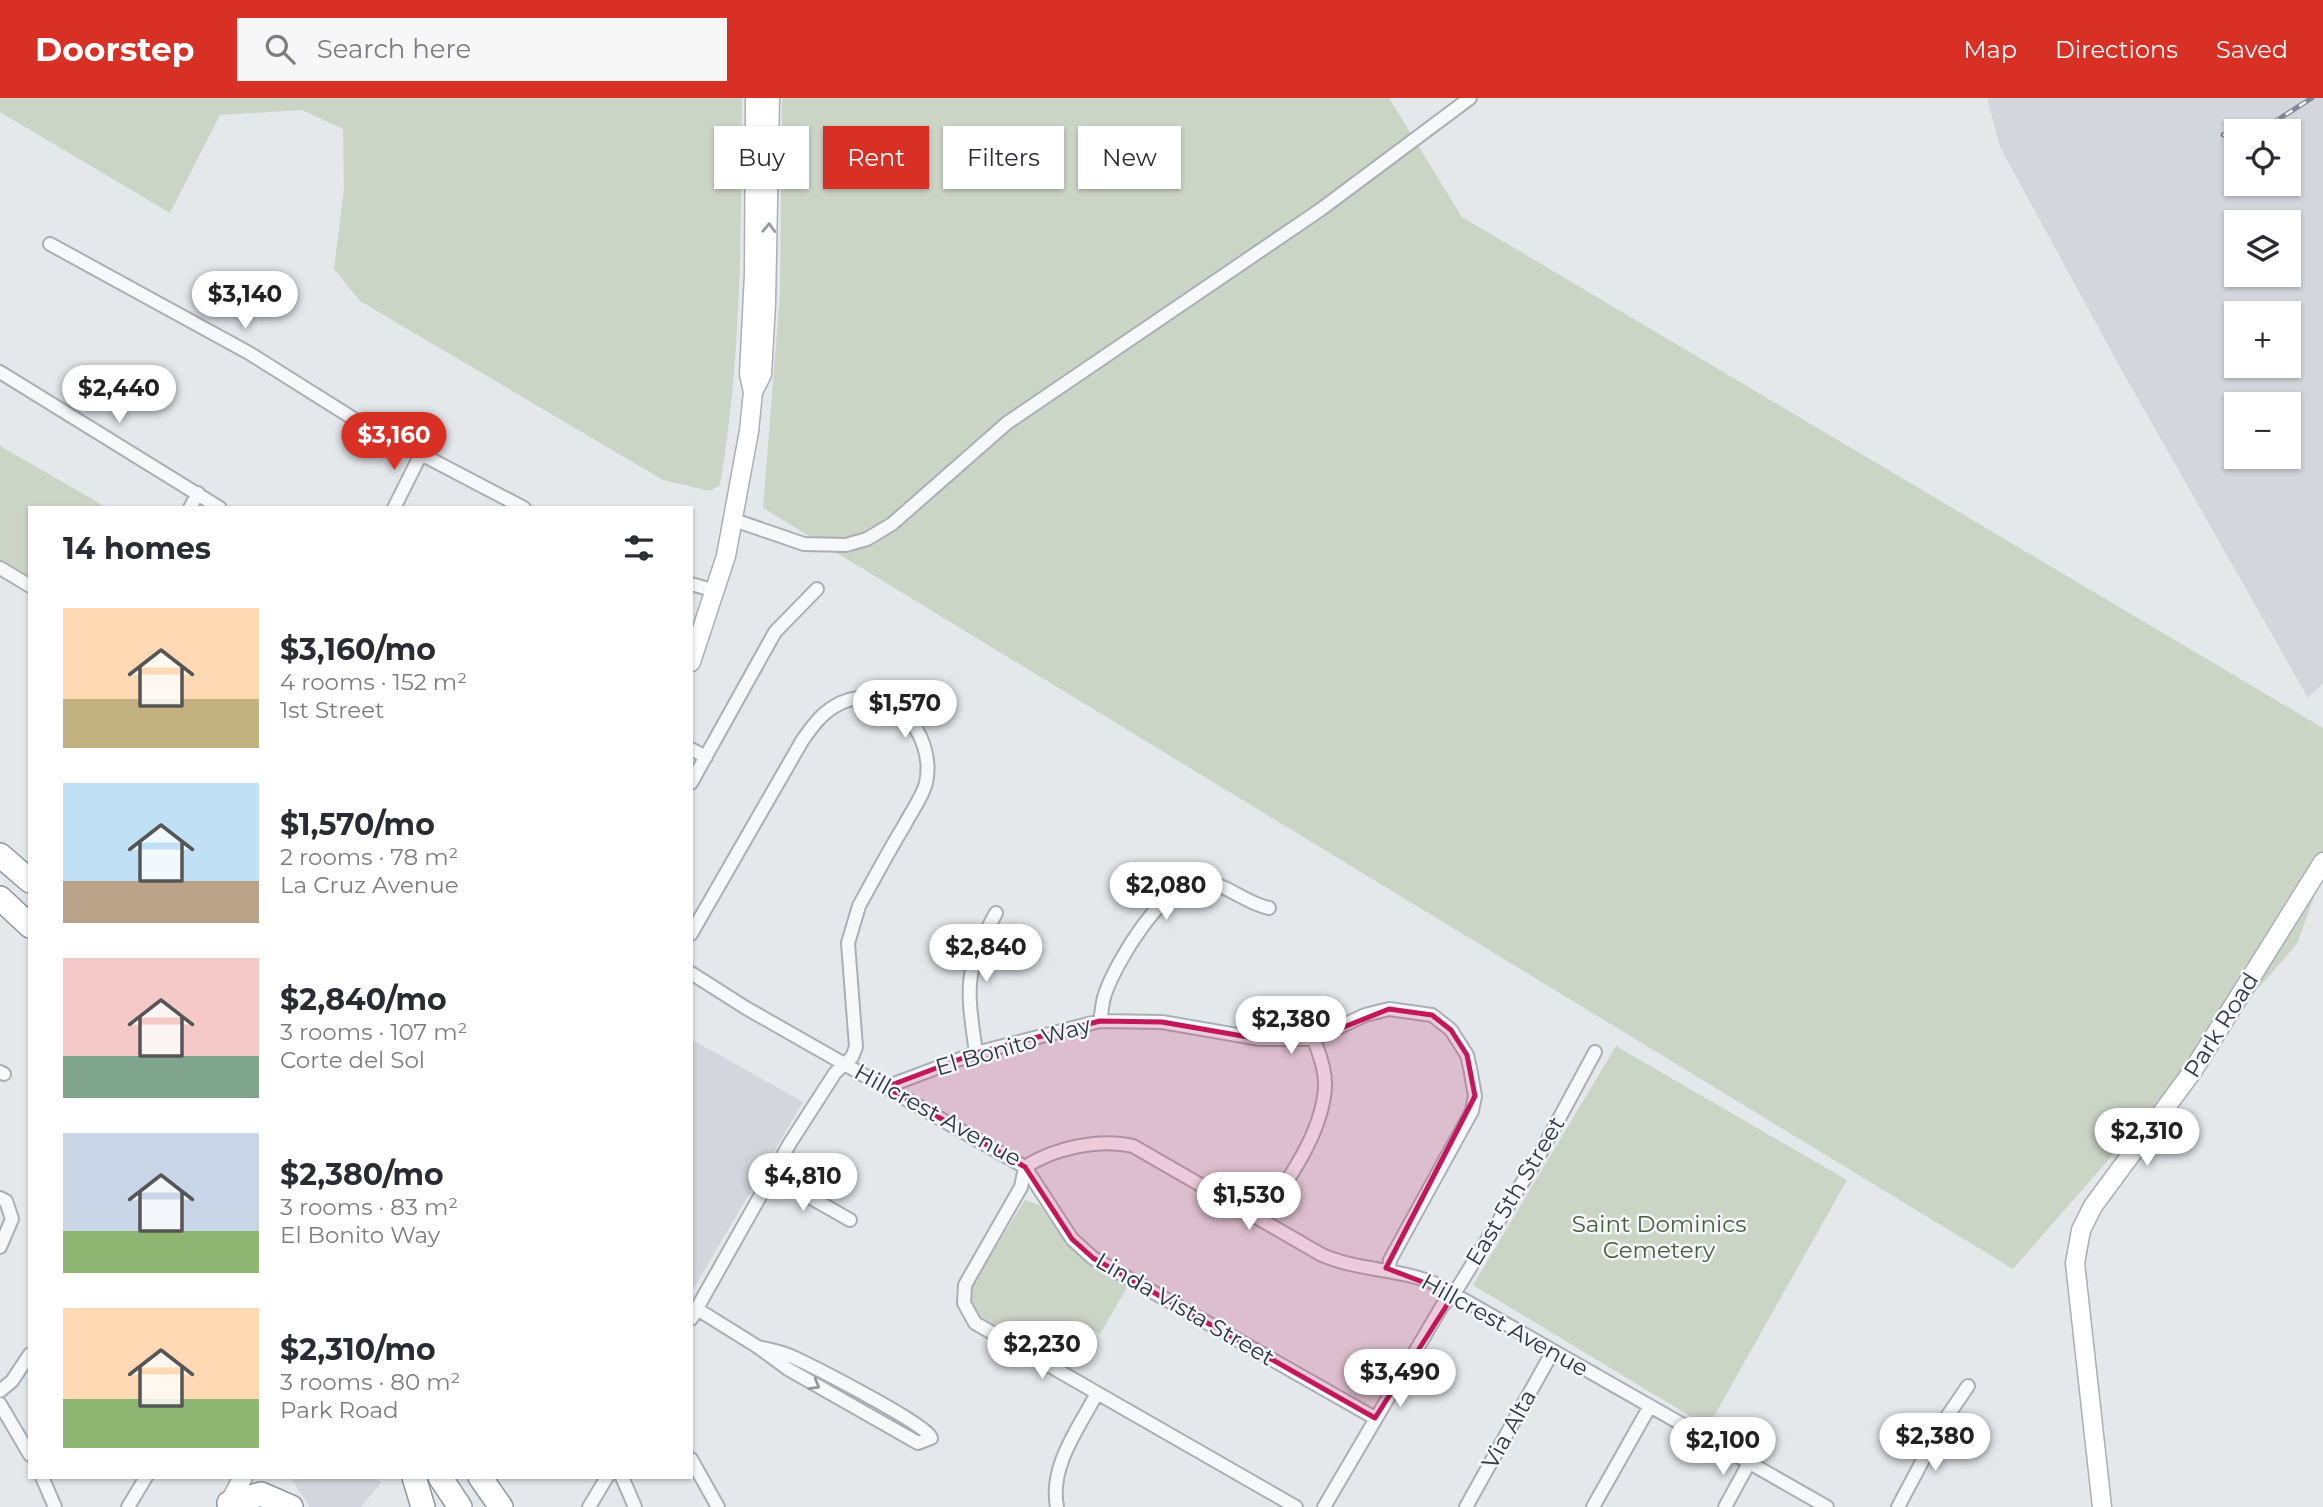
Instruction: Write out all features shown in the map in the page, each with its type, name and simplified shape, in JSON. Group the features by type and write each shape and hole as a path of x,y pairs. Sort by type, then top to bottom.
{"highway":[{"path":"0,843 28,864"},
{"path":"0,856 28,879"},
{"path":"0,898 28,924"},
{"path":"272,1479 291,1507"},
{"path":"415,1479 423,1507"},
{"path":"441,1479 460,1507"},
{"path":"481,1479 501,1507"},
{"path":"500,1479 515,1507"},
{"path":"228,1505 261,1494 291,1507"}],"main road":[{"path":"693,656 716,591 746,462 753,392 749,374 754,274 755,98"},
{"path":"753,392 762,374 770,98"},
{"name":"Park Road","path":"2102,1507 2075,1263 2081,1230 2093,1206 2192,1072 2323,862"},
{"path":"228,1505 242,1479"}],"street":[{"path":"734,520 804,544 846,545 867,539 892,524 1015,417 1320,211 1470,98"},
{"path":"50,244 249,353 317,398 520,506"},
{"path":"0,372 217,506"},
{"path":"395,506 421,454"},
{"path":"191,506 198,493"},
{"path":"0,568 28,585"},
{"path":"693,585 716,591"},
{"path":"693,780 775,632 817,589"},
{"path":"693,931 802,741 820,718 836,706 853,699 873,698 892,705 910,718 920,732 926,754 925,784 859,906 852,924 848,961 857,1041 852,1057 835,1073 771,1175 694,1314 758,1347 788,1369 918,1443 931,1438 924,1427 793,1357 758,1347"},
{"path":"693,750 706,757"},
{"path":"1100,1021 1105,994 1140,930 1162,899 1176,889 1200,881 1212,884 1255,906 1269,908"},
{"path":"976,1053 969,986 972,961 996,913"},
{"name":"Hillcrest Avenue","path":"693,974 1025,1167 1036,1160 1092,1144 1117,1143 1154,1156 1334,1260 1414,1275 1454,1294 1827,1507"},
{"name":"El Bonito Way","path":"886,1087 976,1053 1100,1021 1162,1022 1260,1040 1314,1039 1365,1015 1389,1009 1432,1015 1451,1030 1467,1055 1475,1096 1472,1111 1390,1260 1390,1269"},
{"path":"1262,1220 1309,1143 1320,1113 1325,1074 1314,1039"},
{"name":"East 5th Street","path":"1324,1507 1442,1306 1454,1294 1541,1152 1595,1052"},
{"path":"1025,1167 1021,1187 965,1285 964,1303 975,1323 1296,1507"},
{"name":"Linda Vista Street","path":"1025,1167 1072,1239 1093,1258 1375,1418"},
{"path":"771,1175 850,1220"},
{"path":"0,1198 6,1202 12,1219 0,1247"},
{"name":"Via Alta","path":"1466,1507 1553,1351"},
{"path":"0,1391 12,1381 28,1357"},
{"path":"1898,1507 1942,1424 1968,1386"},
{"path":"1057,1507 1055,1487 1059,1465 1097,1393"},
{"path":"0,1404 28,1452"},
{"path":"1593,1507 1650,1406"},
{"path":"693,1463 718,1507"},
{"path":"1725,1507 1749,1464"},
{"path":"43,1479 55,1507"},
{"path":"128,1507 145,1479"},
{"path":"589,1507 606,1479"},
{"path":"623,1479 635,1507"}],"highlighted area":[{"path":"1389,1009 1432,1015 1451,1030 1467,1055 1475,1096 1386,1268 1454,1294 1375,1418 1093,1258 1072,1239 1025,1167 886,1087 976,1053 1100,1021 1162,1022 1260,1039 1314,1039"}],"shaded area":[{"path":"1987,98 2323,98 2323,683 2308,698 2121,369 2000,147"},
{"path":"693,1040 803,1102 693,1290"},
{"path":"291,1479 378,1479 381,1483 361,1507 310,1507"}],"green space":[{"path":"0,98 742,98 742,126 714,126 714,189 741,189 733,389 720,485 710,491 663,480 360,301 334,269 344,189 343,129 302,110 220,115 170,213 0,112"},
{"path":"782,98 1389,98 1462,217 2323,728 2323,872 2297,944 2013,1269 763,508 780,294 781,189 809,189 809,126 782,126"},
{"path":"0,446 104,506 28,506 28,576 0,560"},
{"name":"Saint Dominics Cemetery","path":"1616,1046 1847,1180 1708,1427 1473,1285"},
{"path":"1025,1200 1039,1205 1075,1252 1128,1286 1100,1334 1087,1327 1065,1365 980,1317 972,1303 972,1286"}],"railway":[{"path":"2279,119 2312,98"}]}
